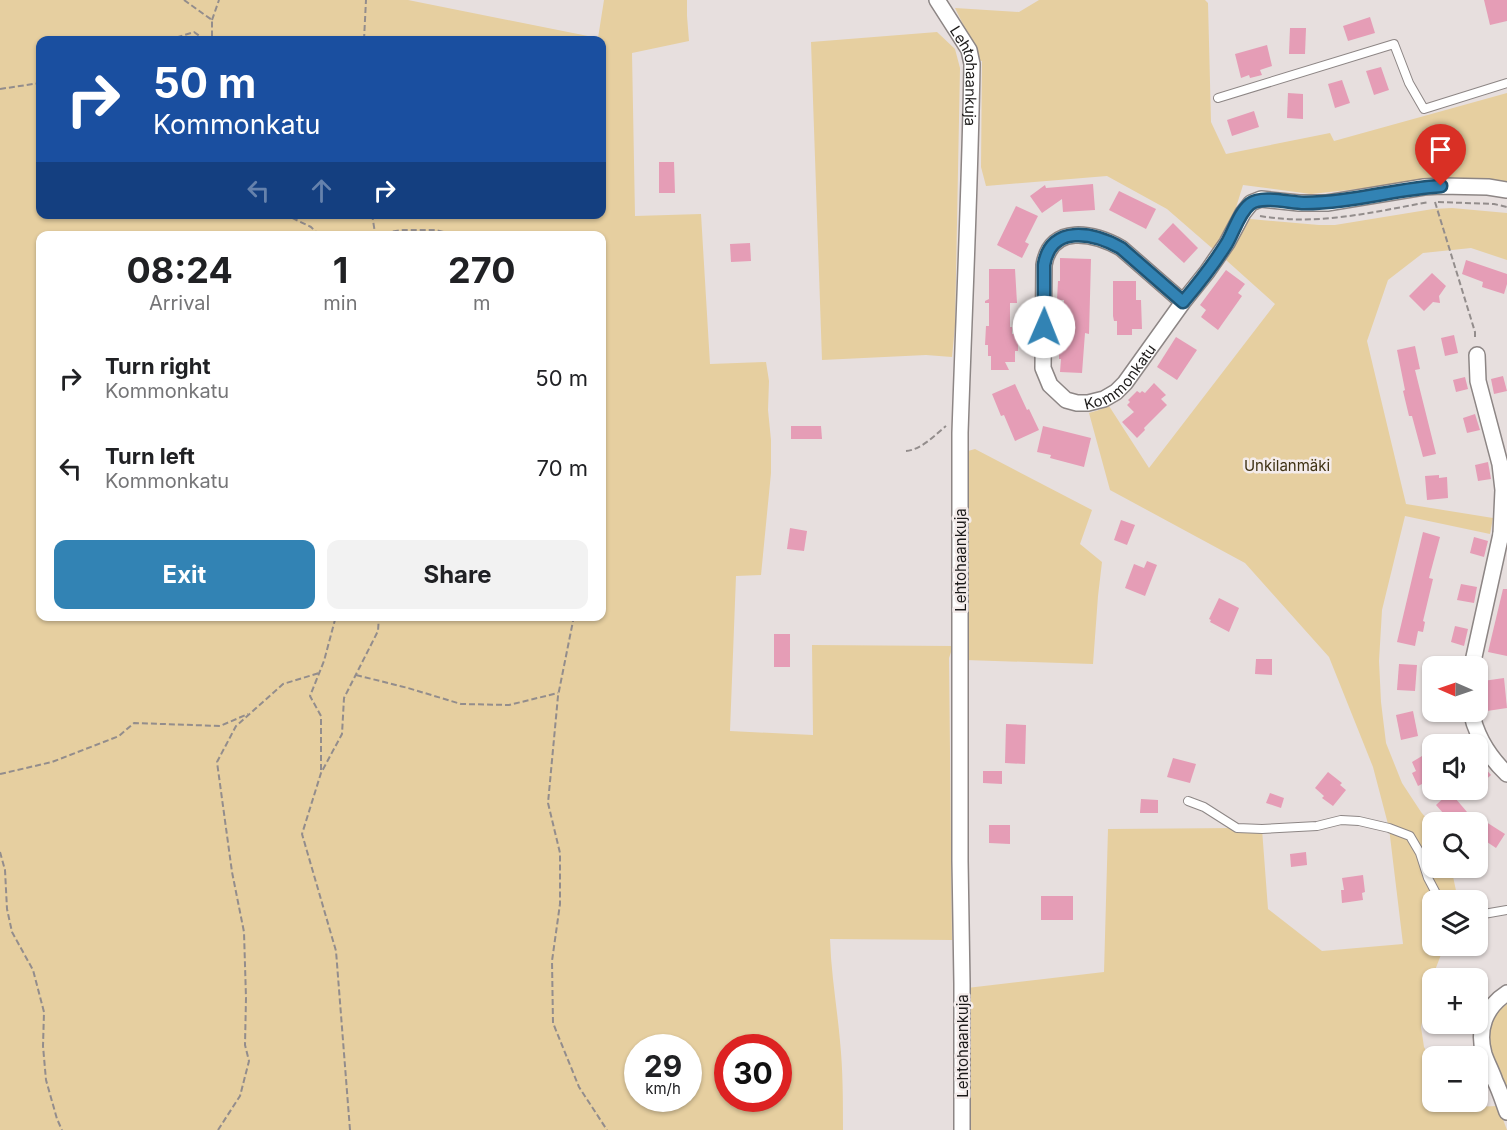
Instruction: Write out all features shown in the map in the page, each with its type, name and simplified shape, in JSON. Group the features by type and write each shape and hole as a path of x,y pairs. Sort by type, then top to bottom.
{"street":[{"name":"Lehtohaankuja","path":"938,0 969,50 972,64 960,420 962,1130"},
{"name":"Kommonkatu","path":"1183,302 1121,248 1112,243 1090,236 1061,238 1049,248 1044,265 1043,368 1050,386 1066,400 1077,403 1096,402 1116,392 1207,272 1251,203 1261,199 1327,203 1441,186 1507,190"},
{"path":"1474,656 1504,534 1500,464 1478,381 1477,354"},
{"path":"1474,722 1484,745 1507,774"},
{"path":"1507,993 1493,1005 1482,1023 1485,1055 1507,1112"}],"lane":[{"path":"1218,98 1394,44 1409,84 1424,109 1507,83"},
{"path":"1188,801 1204,807 1237,828 1317,826 1341,820 1359,821 1389,828 1410,836 1420,853 1434,890"},
{"path":"1488,913 1507,910"}],"path":[{"path":"184,0 212,20"},
{"path":"212,36 212,20 219,0"},
{"path":"364,36 366,0"},
{"path":"181,36 194,32 200,36"},
{"path":"0,89 36,84"},
{"path":"1435,202 1475,332 1477,354"},
{"path":"295,219 315,231"},
{"path":"397,231 440,231"},
{"path":"906,451 921,445 953,421 960,420"},
{"path":"321,773 321,716 310,696 324,661 335,621"},
{"path":"350,1130 336,951 302,834 321,773 342,734 344,699 378,630 379,621"},
{"path":"573,621 559,692 548,803 560,853 560,904 552,961 553,1023 579,1087 607,1130"},
{"path":"218,1130 240,1096 249,1061 245,1045 244,932 232,872 217,762 236,726 283,684 320,673"},
{"path":"356,675 461,704 509,705 559,692"},
{"path":"0,774 52,762 119,736 134,723 220,726 250,713"},
{"path":"0,852 5,870 7,909 12,932 33,970 44,1012 43,1047 46,1080 62,1130"}],"green space":[{"path":"0,0 408,0 588,36 36,36 36,219 606,219 606,36 598,36 604,0 687,0 689,41 632,53 635,216 701,214 710,364 766,362 769,381 771,473 761,575 736,576 730,731 813,735 812,645 953,646 949,658 952,940 830,939 843,1086 843,1130 0,1130"},
{"path":"1039,0 1205,0 1208,3 1211,122 1226,154 1330,133 1334,141 1507,93 1507,183 1414,183 1311,194 1243,185 1234,214 1225,233 1213,249 1167,209 1107,176 986,186 981,167 982,61 977,60 974,47 955,8 1019,12"},
{"path":"937,32 955,49 960,68 955,326 952,357 926,355 822,360 811,42"},
{"name":"Unkilanmäki","path":"1452,208 1507,213 1507,260 1471,248 1423,253 1388,280 1367,341 1406,504 1493,518 1490,534 1405,516 1382,610 1379,661 1381,702 1386,743 1402,783 1422,813 1422,878 1453,878 1456,890 1422,890 1422,956 1440,956 1436,968 1422,968 1421,1027 1424,1046 1422,1046 1422,1112 1488,1112 1488,1106 1498,1106 1507,1130 967,1130 967,988 1104,972 1108,829 1262,829 1268,909 1322,951 1403,944 1389,828 1373,767 1329,657 1245,563 1110,490 1089,413 1109,406 1149,468 1275,304 1226,260 1250,219 1335,225"},
{"path":"975,449 1092,510 1080,544 1102,562 1093,664 965,660 968,451"},
{"path":"1507,1004 1507,1093 1493,1058 1489,1034 1491,1023 1497,1012"}],"building":[{"path":"1484,0 1507,0 1507,21 1490,25"},
{"path":"1370,17 1375,33 1348,41 1343,26"},
{"path":"1290,28 1306,28 1305,54 1289,54"},
{"path":"1267,45 1272,66 1260,70 1262,75 1250,78 1249,75 1241,78 1235,54"},
{"path":"1381,67 1389,90 1374,95 1366,71"},
{"path":"1342,80 1350,103 1335,108 1328,84"},
{"path":"1288,93 1303,94 1303,119 1287,118"},
{"path":"1254,111 1259,127 1232,136 1227,120"},
{"path":"659,162 674,162 675,193 659,193"},
{"path":"1093,184 1095,210 1063,212 1062,199 1042,213 1030,196 1045,185 1046,188"},
{"path":"1119,191 1156,209 1146,229 1109,210"},
{"path":"1016,206 1038,216 1025,242 1029,244 1022,258 997,245"},
{"path":"1173,223 1198,248 1184,263 1158,239"},
{"path":"750,243 751,261 731,262 730,244"},
{"path":"1060,258 1091,259 1089,334 1085,333 1082,373 1060,372 1061,359 1057,353 1058,339 1061,339 1063,335 1064,300 1057,300"},
{"path":"1466,260 1507,274 1504,294 1482,287 1483,282 1462,274"},
{"path":"989,269 1015,269 1017,303 1010,303 1010,327 1012,327 1012,334 1017,334 1018,351 1015,351 1015,362 1005,362 1009,370 991,370 991,356 988,356 988,345 985,345 986,326 989,326 989,303 985,301 989,299"},
{"path":"1226,270 1245,284 1238,293 1242,296 1218,330 1201,317 1206,310 1200,305"},
{"path":"1432,273 1446,286 1439,296 1440,303 1433,302 1424,311 1409,296"},
{"path":"1113,281 1136,281 1136,300 1141,300 1142,329 1132,329 1132,335 1117,335 1117,321 1114,321 1113,316"},
{"path":"1454,335 1458,353 1445,356 1441,338"},
{"path":"1176,337 1197,350 1177,380 1157,367"},
{"path":"1415,346 1420,369 1415,370 1436,454 1423,457 1412,416 1409,416 1397,350"},
{"path":"1503,376 1507,391 1494,394 1491,379"},
{"path":"1465,377 1468,389 1456,392 1453,380"},
{"path":"1154,383 1166,395 1161,399 1167,405 1137,438 1122,422 1134,412 1127,405 1130,402 1128,400 1137,391 1145,393"},
{"path":"1015,384 1039,430 1015,441 992,394"},
{"path":"1475,414 1480,430 1467,433 1463,418"},
{"path":"791,426 821,426 822,439 791,439"},
{"path":"1043,426 1091,438 1084,467 1037,452"},
{"path":"1488,462 1491,479 1478,481 1475,465"},
{"path":"1439,475 1439,478 1447,477 1448,498 1427,500 1425,476"},
{"path":"1121,520 1135,525 1127,545 1114,540"},
{"path":"790,528 807,531 804,551 787,549"},
{"path":"1423,532 1440,537 1429,578 1433,579 1423,621 1425,622 1423,632 1418,631 1415,646 1397,642"},
{"path":"1474,537 1488,541 1484,557 1470,553"},
{"path":"1147,561 1157,565 1145,596 1125,588 1134,564 1144,568"},
{"path":"1461,584 1477,587 1474,603 1457,600"},
{"path":"1503,589 1507,589 1507,656 1488,652"},
{"path":"1219,598 1239,608 1229,632 1210,622 1209,619"},
{"path":"1455,626 1468,629 1464,646 1451,642"},
{"path":"774,634 790,634 790,667 774,667"},
{"path":"1256,659 1272,659 1272,675 1255,674"},
{"path":"1399,664 1417,665 1415,691 1397,690"},
{"path":"1504,678 1507,708 1488,711 1488,680"},
{"path":"1413,711 1418,736 1401,740 1396,715"},
{"path":"1006,724 1026,725 1025,764 1005,763"},
{"path":"1422,756 1422,784 1418,786 1412,773 1416,771 1412,762"},
{"path":"1173,758 1196,764 1190,783 1167,777"},
{"path":"983,771 1002,771 1002,784 983,783"},
{"path":"1328,772 1342,783 1340,785 1346,790 1333,806 1322,798 1324,796 1315,788"},
{"path":"1270,793 1284,798 1281,808 1266,803"},
{"path":"1141,799 1158,800 1158,813 1140,813"},
{"path":"1441,800 1457,800 1467,812 1442,812 1436,805"},
{"path":"1488,823 1505,834 1496,848 1488,843"},
{"path":"989,825 1010,825 1010,844 989,843"},
{"path":"1306,852 1307,865 1291,867 1290,854"},
{"path":"1363,875 1365,892 1362,893 1363,900 1342,903 1341,890 1344,890 1342,878"},
{"path":"1041,896 1073,896 1073,920 1041,920"}],"route":[{"path":"1044,327 1044,265 1049,248 1061,238 1090,236 1112,243 1121,248 1183,302 1227,243 1251,203 1261,199 1327,203 1441,186"}]}
